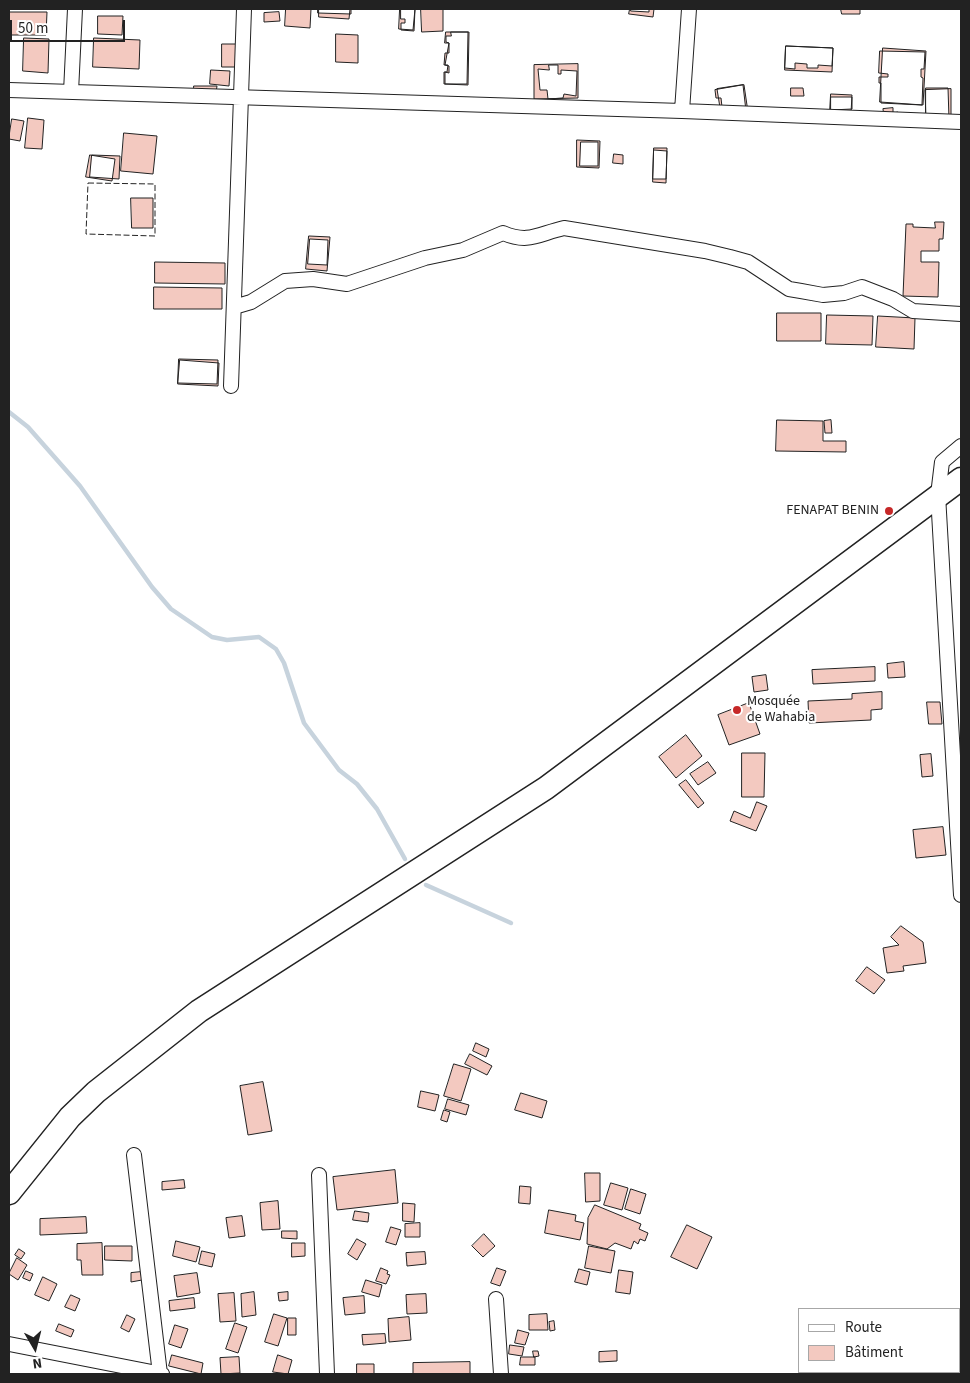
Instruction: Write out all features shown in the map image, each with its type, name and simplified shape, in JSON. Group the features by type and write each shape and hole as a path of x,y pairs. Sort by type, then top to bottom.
{"main road":[{"path":"9,1192 70,1117 96,1092 199,1011 546,788 961,478"}],"street":[{"path":"71,92 76,9"},
{"path":"231,386 244,9"},
{"path":"682,111 688,9"},
{"path":"9,90 682,111 961,122"},
{"path":"234,307 250,302 285,281 313,279 347,284 425,258 463,250 503,233 516,239 532,239 545,232 564,228 705,251 730,257 748,262 782,285 801,291 822,295 844,293 862,287 893,299 913,311 961,314"},
{"path":"961,446 942,462 938,496 957,740 961,895"},
{"path":"9,1344 161,1374 134,1155"},
{"path":"319,1175 327,1374"},
{"path":"496,1299 501,1374"}],"building":[{"path":"286,9 311,9 310,28 285,26"},
{"path":"318,9 351,9 351,14 318,13"},
{"path":"319,9 350,9 349,19 319,17"},
{"path":"400,9 415,9 413,30 399,29"},
{"path":"401,9 415,9 414,31 401,30 401,23 405,23 405,19 401,19"},
{"path":"421,9 443,9 443,31 422,32"},
{"path":"630,9 654,9 653,17 629,14"},
{"path":"631,9 649,9 649,12 631,11"},
{"path":"841,9 860,9 860,14 842,14"},
{"path":"9,12 47,12 46,35 9,35"},
{"path":"279,12 280,21 264,22 264,13"},
{"path":"98,16 123,16 122,35 98,34"},
{"path":"446,32 468,32 467,84 444,84 444,72 447,72 448,65 444,65 445,53 449,53 449,43 445,43"},
{"path":"451,32 469,32 468,85 445,84 445,72 449,73 449,66 445,65 449,43 446,42 446,36 451,36"},
{"path":"336,34 358,35 358,63 336,62"},
{"path":"24,38 49,39 48,73 23,71"},
{"path":"94,38 140,40 139,69 93,67"},
{"path":"222,44 236,44 236,67 222,67"},
{"path":"786,46 833,48 832,66 818,65 818,68 807,68 807,64 795,63 795,69 785,68"},
{"path":"786,46 833,48 832,72 785,70"},
{"path":"883,48 926,51 923,105 880,102"},
{"path":"880,51 925,52 924,69 921,69 921,77 923,78 922,105 881,103 881,83 879,83 879,77 888,77 888,74 879,73"},
{"path":"578,64 578,98 534,99 534,65"},
{"path":"549,65 558,65 558,74 561,74 561,70 577,71 576,96 564,94 563,98 548,99 547,90 540,90 538,69 549,70"},
{"path":"211,70 230,71 229,86 210,84"},
{"path":"743,85 746,111 721,114 717,89"},
{"path":"744,85 748,112 723,116 721,98 716,98 715,90"},
{"path":"194,86 217,86 216,93 194,92"},
{"path":"791,88 803,88 804,96 791,96"},
{"path":"926,88 948,88 949,119 926,119"},
{"path":"951,89 951,120 926,121 925,90"},
{"path":"831,94 852,95 851,113 830,112"},
{"path":"831,97 852,97 852,109 831,110"},
{"path":"893,108 893,113 898,112 898,116 884,117 883,109"},
{"path":"28,118 44,120 42,149 25,148"},
{"path":"12,119 24,121 20,141 9,139"},
{"path":"124,133 157,136 153,174 121,171"},
{"path":"577,140 600,141 599,168 577,167"},
{"path":"581,142 598,142 598,166 580,166"},
{"path":"654,148 667,148 666,183 653,182"},
{"path":"654,150 667,151 666,179 653,179"},
{"path":"614,154 623,155 623,164 613,163"},
{"path":"90,155 115,159 112,181 86,177"},
{"path":"92,155 120,156 119,179 90,177"},
{"path":"131,198 153,198 153,228 132,228"},
{"path":"935,222 944,222 943,239 939,239 939,251 921,251 921,262 939,262 938,297 903,296 906,224 913,224 913,227 935,228"},
{"path":"309,236 330,237 327,271 306,269"},
{"path":"310,239 328,240 327,265 308,264"},
{"path":"155,262 225,263 225,284 155,283"},
{"path":"154,287 222,288 222,309 154,309"},
{"path":"777,313 821,313 821,341 777,341"},
{"path":"827,315 873,316 872,345 826,344"},
{"path":"878,316 915,318 914,349 876,347"},
{"path":"179,359 218,360 217,384 178,383"},
{"path":"180,360 219,363 218,386 178,384"},
{"path":"777,420 823,421 823,441 846,441 846,452 776,451"},
{"path":"831,420 832,433 825,433 824,421"},
{"path":"904,662 905,677 888,678 887,664"},
{"path":"875,667 875,681 813,684 812,670"},
{"path":"766,675 768,690 754,692 752,677"},
{"path":"882,692 882,709 871,710 871,720 809,723 808,701 852,699 852,694"},
{"path":"927,702 940,702 942,724 929,724"},
{"path":"749,703 760,734 729,745 718,715"},
{"path":"686,735 702,756 676,778 659,757"},
{"path":"742,753 765,753 764,797 742,797"},
{"path":"931,754 933,776 922,777 920,755"},
{"path":"708,762 716,773 698,785 690,774"},
{"path":"686,780 704,803 698,808 679,785"},
{"path":"757,802 767,806 756,831 730,821 734,811 750,818"},
{"path":"943,827 946,855 916,858 913,830"},
{"path":"901,926 923,942 926,963 903,966 904,971 887,973 883,948 899,945 891,937"},
{"path":"867,967 885,980 874,994 856,981"},
{"path":"476,1043 489,1049 486,1057 473,1051"},
{"path":"470,1054 492,1066 487,1075 465,1064"},
{"path":"454,1064 471,1069 461,1101 444,1096"},
{"path":"263,1082 272,1131 248,1135 240,1086"},
{"path":"421,1091 439,1095 435,1111 418,1107"},
{"path":"521,1093 547,1101 542,1118 515,1110"},
{"path":"448,1099 469,1105 466,1115 445,1109"},
{"path":"444,1110 450,1112 447,1122 441,1120"},
{"path":"395,1170 398,1203 337,1210 333,1177"},
{"path":"585,1173 600,1173 600,1201 586,1202"},
{"path":"184,1180 185,1188 162,1190 162,1182"},
{"path":"611,1183 628,1188 622,1210 604,1205"},
{"path":"520,1186 531,1187 530,1204 519,1203"},
{"path":"631,1189 646,1194 640,1214 625,1209"},
{"path":"278,1201 280,1229 262,1230 260,1203"},
{"path":"403,1203 415,1204 414,1222 403,1221"},
{"path":"595,1205 641,1224 639,1229 648,1233 645,1241 640,1239 638,1244 634,1241 631,1249 615,1243 607,1249 587,1244 588,1218"},
{"path":"549,1210 576,1215 575,1221 584,1223 580,1240 545,1233"},
{"path":"355,1211 369,1213 368,1222 353,1220"},
{"path":"242,1216 245,1236 229,1238 226,1218"},
{"path":"86,1217 87,1233 40,1235 40,1219"},
{"path":"420,1223 420,1237 405,1237 405,1224"},
{"path":"687,1225 712,1237 697,1269 671,1257"},
{"path":"391,1227 401,1230 396,1245 386,1242"},
{"path":"282,1231 297,1231 297,1239 282,1238"},
{"path":"484,1234 495,1246 483,1257 472,1246"},
{"path":"357,1239 366,1244 357,1260 348,1254"},
{"path":"176,1241 200,1247 196,1262 173,1256"},
{"path":"102,1243 103,1275 82,1275 81,1260 77,1260 77,1244"},
{"path":"292,1243 305,1243 305,1256 292,1257"},
{"path":"105,1246 132,1246 132,1261 105,1260"},
{"path":"589,1246 615,1251 611,1273 585,1268"},
{"path":"19,1249 25,1253 21,1259 15,1255"},
{"path":"202,1251 215,1254 212,1267 199,1264"},
{"path":"425,1252 426,1264 407,1266 406,1253"},
{"path":"17,1258 27,1265 18,1280 9,1274"},
{"path":"381,1268 388,1271 387,1274 390,1275 386,1284 376,1281"},
{"path":"497,1268 506,1271 500,1286 491,1283"},
{"path":"579,1269 590,1272 587,1285 575,1282"},
{"path":"619,1270 633,1272 630,1294 616,1292"},
{"path":"26,1271 33,1274 30,1281 23,1278"},
{"path":"141,1272 142,1280 131,1282 131,1273"},
{"path":"197,1273 200,1293 177,1297 174,1276"},
{"path":"43,1277 57,1284 49,1301 35,1295"},
{"path":"366,1280 382,1285 379,1297 362,1292"},
{"path":"254,1292 256,1315 242,1317 241,1294"},
{"path":"288,1292 288,1300 279,1301 278,1293"},
{"path":"234,1293 236,1321 220,1322 218,1294"},
{"path":"426,1294 427,1313 407,1314 406,1295"},
{"path":"71,1295 80,1299 75,1311 65,1307"},
{"path":"364,1296 365,1313 345,1315 343,1298"},
{"path":"194,1298 195,1308 170,1311 169,1301"},
{"path":"274,1314 287,1318 278,1346 265,1342"},
{"path":"547,1314 548,1330 529,1330 529,1315"},
{"path":"127,1315 135,1319 129,1332 121,1328"},
{"path":"409,1317 411,1340 389,1342 388,1319"},
{"path":"288,1318 296,1318 296,1335 288,1335"},
{"path":"554,1321 555,1330 550,1331 549,1322"},
{"path":"235,1323 247,1327 238,1353 226,1349"},
{"path":"59,1324 74,1330 71,1337 56,1331"},
{"path":"175,1325 188,1329 181,1348 169,1344"},
{"path":"518,1330 529,1333 525,1345 515,1343"},
{"path":"385,1334 386,1343 363,1345 362,1335"},
{"path":"510,1345 524,1347 522,1356 509,1354"},
{"path":"533,1351 538,1351 539,1356 534,1357"},
{"path":"617,1351 617,1361 599,1362 599,1352"},
{"path":"172,1355 203,1363 201,1374 169,1366"},
{"path":"278,1355 292,1360 288,1374 273,1372"},
{"path":"239,1357 240,1373 221,1374 220,1358"},
{"path":"521,1357 535,1357 535,1365 520,1365"},
{"path":"470,1362 470,1374 413,1374 413,1363"},
{"path":"357,1364 374,1364 374,1374 357,1374"}],"waterway":[{"path":"9,412 28,427 80,486 152,587 171,609 212,637 227,640 259,637 276,649 284,663 304,723 339,770 357,784 377,809 405,859"},
{"path":"426,885 511,923"}],"fence":[{"path":"88,183 155,184 155,236 86,234 88,183"}],"place":[{"name":"FENAPAT BENIN","path":"889,511"},
{"name":"Mosquée de Wahabia","path":"737,710"}]}
